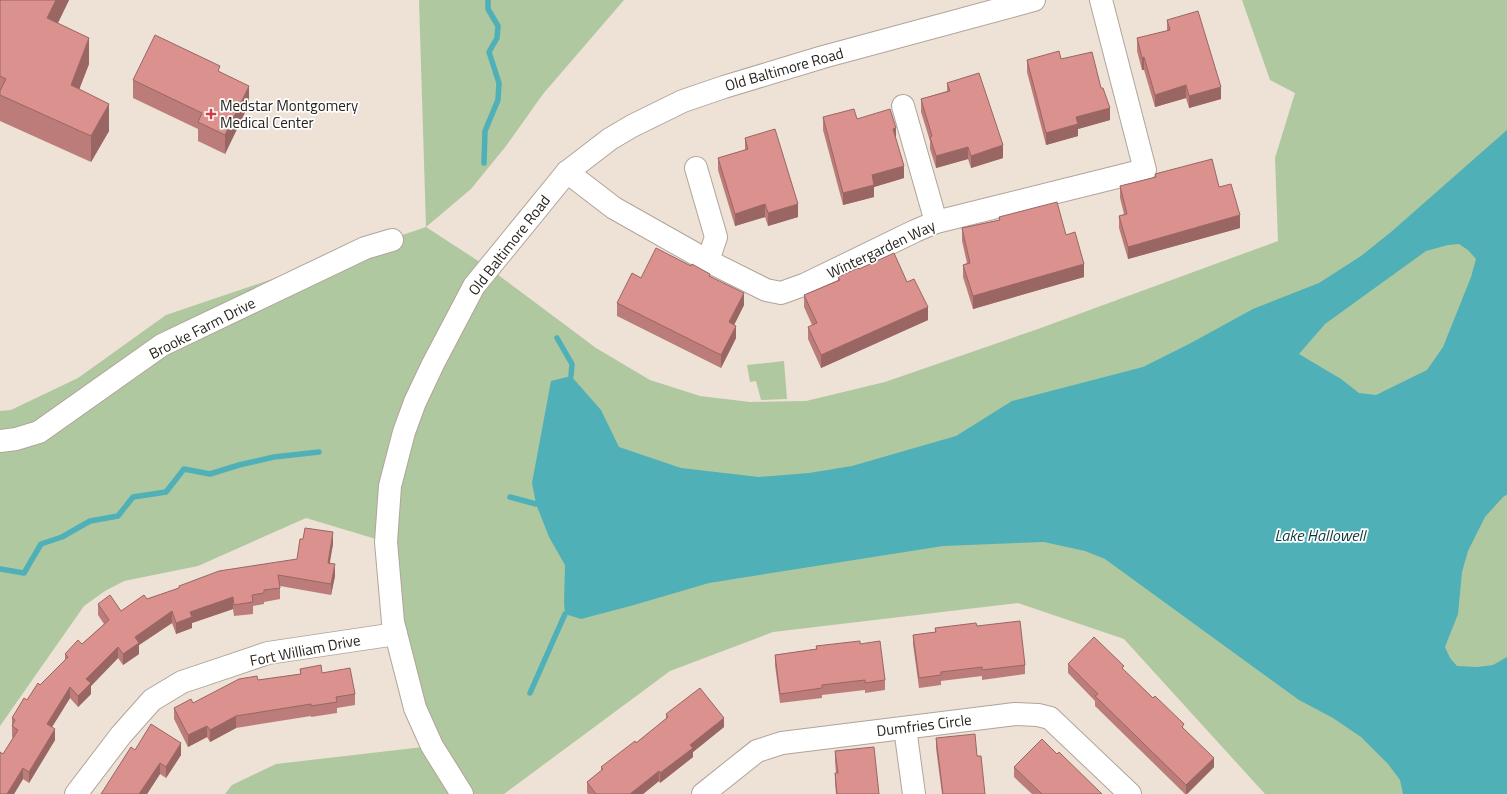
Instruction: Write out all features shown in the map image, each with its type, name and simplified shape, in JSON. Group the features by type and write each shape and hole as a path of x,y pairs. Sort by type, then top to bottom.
{"street":[{"name":"Old Baltimore Road","path":"462,794 432,746 415,708 393,622 386,542 390,486 404,432 415,402 432,364 474,286 567,172 610,139 632,126 683,101 724,87 823,57 1034,0"},
{"name":"Wintergarden Way","path":"567,172 614,208 708,261 766,290 781,293 806,284 936,222 1145,170 1101,0"},
{"path":"903,106 936,222"},
{"path":"696,168 716,237 708,261"},
{"name":"Brooke Farm Drive","path":"0,441 16,439 39,432 162,345 365,248 392,240"},
{"name":"Fort William Drive","path":"76,794 130,725 152,700 182,682 268,653 396,634"},
{"name":"Dumfries Circle","path":"703,794 757,751 782,743 1015,714 1038,715 1050,718 1130,794"},
{"path":"905,728 914,794"}],"green space":[{"path":"419,0 624,0 543,94 506,146 471,189 426,227"},
{"path":"1242,0 1507,0 1507,794 1265,794 1124,639 1018,603 773,632 670,671 504,794 225,794 232,785 276,764 432,746 386,542 306,518 198,566 124,581 105,591 84,606 0,726 0,411 11,410 78,378 166,315 426,227 489,268 596,348 650,380 700,396 750,402 806,401 885,382 1038,329 1278,241 1275,158 1295,93 1270,80"},
{"path":"784,361 787,399 761,400 756,381 750,382 747,365"}],"water":[{"name":"Lake Hallowell","path":"1507,130 1507,495 1504,496 1485,517 1468,551 1462,572 1458,614 1445,647 1450,658 1457,666 1477,667 1493,665 1507,657 1507,794 1403,794 1400,780 1388,764 1361,737 1333,718 1299,700 1105,559 1085,551 1044,542 943,546 709,583 581,619 565,614 565,565 549,537 536,504 532,483 551,381 571,376 601,410 619,447 681,468 759,477 809,473 852,466 956,436 1012,401 1143,367 1253,309 1319,283 1361,256 1391,232","holes":["1459,244 1468,250 1476,259 1471,277 1443,347 1427,370 1376,395 1359,393 1341,379 1299,354 1325,324 1426,251 1448,245"]}],"building":[{"path":"0,0 56,0 47,18 89,38 71,85 109,104 91,136 0,95 0,91 6,79 0,76"},
{"path":"1198,11 1221,87 1189,96 1186,85 1155,95 1144,57 1142,58 1137,38 1170,30 1167,20"},
{"path":"155,35 220,66 218,71 249,86 225,135 198,122 202,113 133,80"},
{"path":"1059,51 1061,59 1092,52 1101,88 1103,88 1110,108 1076,117 1078,124 1046,133 1027,60"},
{"path":"979,73 1003,145 971,156 968,147 936,156 930,137 932,136 921,99 950,91 947,83"},
{"path":"854,109 857,119 890,109 896,128 893,129 904,166 872,175 874,185 843,193 823,117"},
{"path":"775,129 798,204 768,213 765,204 735,214 718,158 748,149 745,138"},
{"path":"1212,159 1219,187 1231,184 1240,215 1128,247 1119,216 1127,214 1120,186 1156,177 1155,174"},
{"path":"1057,202 1066,235 1075,232 1084,264 973,296 963,265 970,263 962,228 1000,220 999,217"},
{"path":"656,248 691,266 692,264 710,274 709,276 744,293 729,322 736,326 721,355 617,303 632,273 641,278"},
{"path":"894,253 907,282 914,279 928,307 821,355 808,327 817,323 804,295 840,280 838,277"},
{"path":"305,528 333,532 328,563 335,564 331,584 278,575 280,588 264,590 264,593 252,595 253,602 234,605 233,597 190,612 192,617 176,623 172,611 135,637 139,643 123,654 118,647 86,679 91,683 78,696 70,687 47,724 55,729 29,772 23,768 7,794 0,794 0,752 3,754 18,730 12,726 15,720 12,718 24,698 27,700 38,683 40,685 68,657 65,654 78,640 82,644 109,620 98,604 110,595 121,611 144,595 147,599 179,588 179,586 219,571 297,559 300,539 303,539"},
{"path":"1020,621 1025,665 982,670 982,667 941,672 941,675 919,678 913,635 936,632 935,628 976,623 977,626"},
{"path":"1094,637 1124,666 1122,668 1153,698 1155,696 1184,724 1182,727 1214,758 1186,785 1095,696 1098,694 1068,664"},
{"path":"860,641 860,644 880,641 885,680 865,683 865,680 822,685 822,688 780,694 775,655 817,649 816,646"},
{"path":"321,665 322,673 350,668 355,694 336,697 337,702 311,706 311,704 236,716 210,730 207,726 188,735 174,708 191,699 193,703 239,679 257,676 258,680 301,674 300,669"},
{"path":"700,688 724,718 690,745 693,748 660,773 659,771 630,794 596,794 587,782 603,769 601,767 635,741 636,743 668,717 666,714"},
{"path":"151,724 181,743 166,767 160,763 139,794 101,794 131,747 135,750"},
{"path":"975,734 977,756 981,756 985,794 943,794 936,738"},
{"path":"1042,739 1057,754 1059,752 1102,794 1042,794 1014,767"},
{"path":"874,747 879,794 837,794 835,773 838,773 835,751"}],"waterway":[{"path":"484,163 485,131 498,100 499,83 489,52 497,38 498,26 488,9 488,0"},
{"path":"557,338 572,364 571,376"},
{"path":"0,569 24,573 41,544 62,537 90,521 118,516 133,497 166,492 184,469 210,474 239,465 274,457 319,452"},
{"path":"510,497 536,504"},
{"path":"530,693 565,614"}],"place":[{"name":"Medstar Montgomery Medical Center","path":"211,114"}]}
